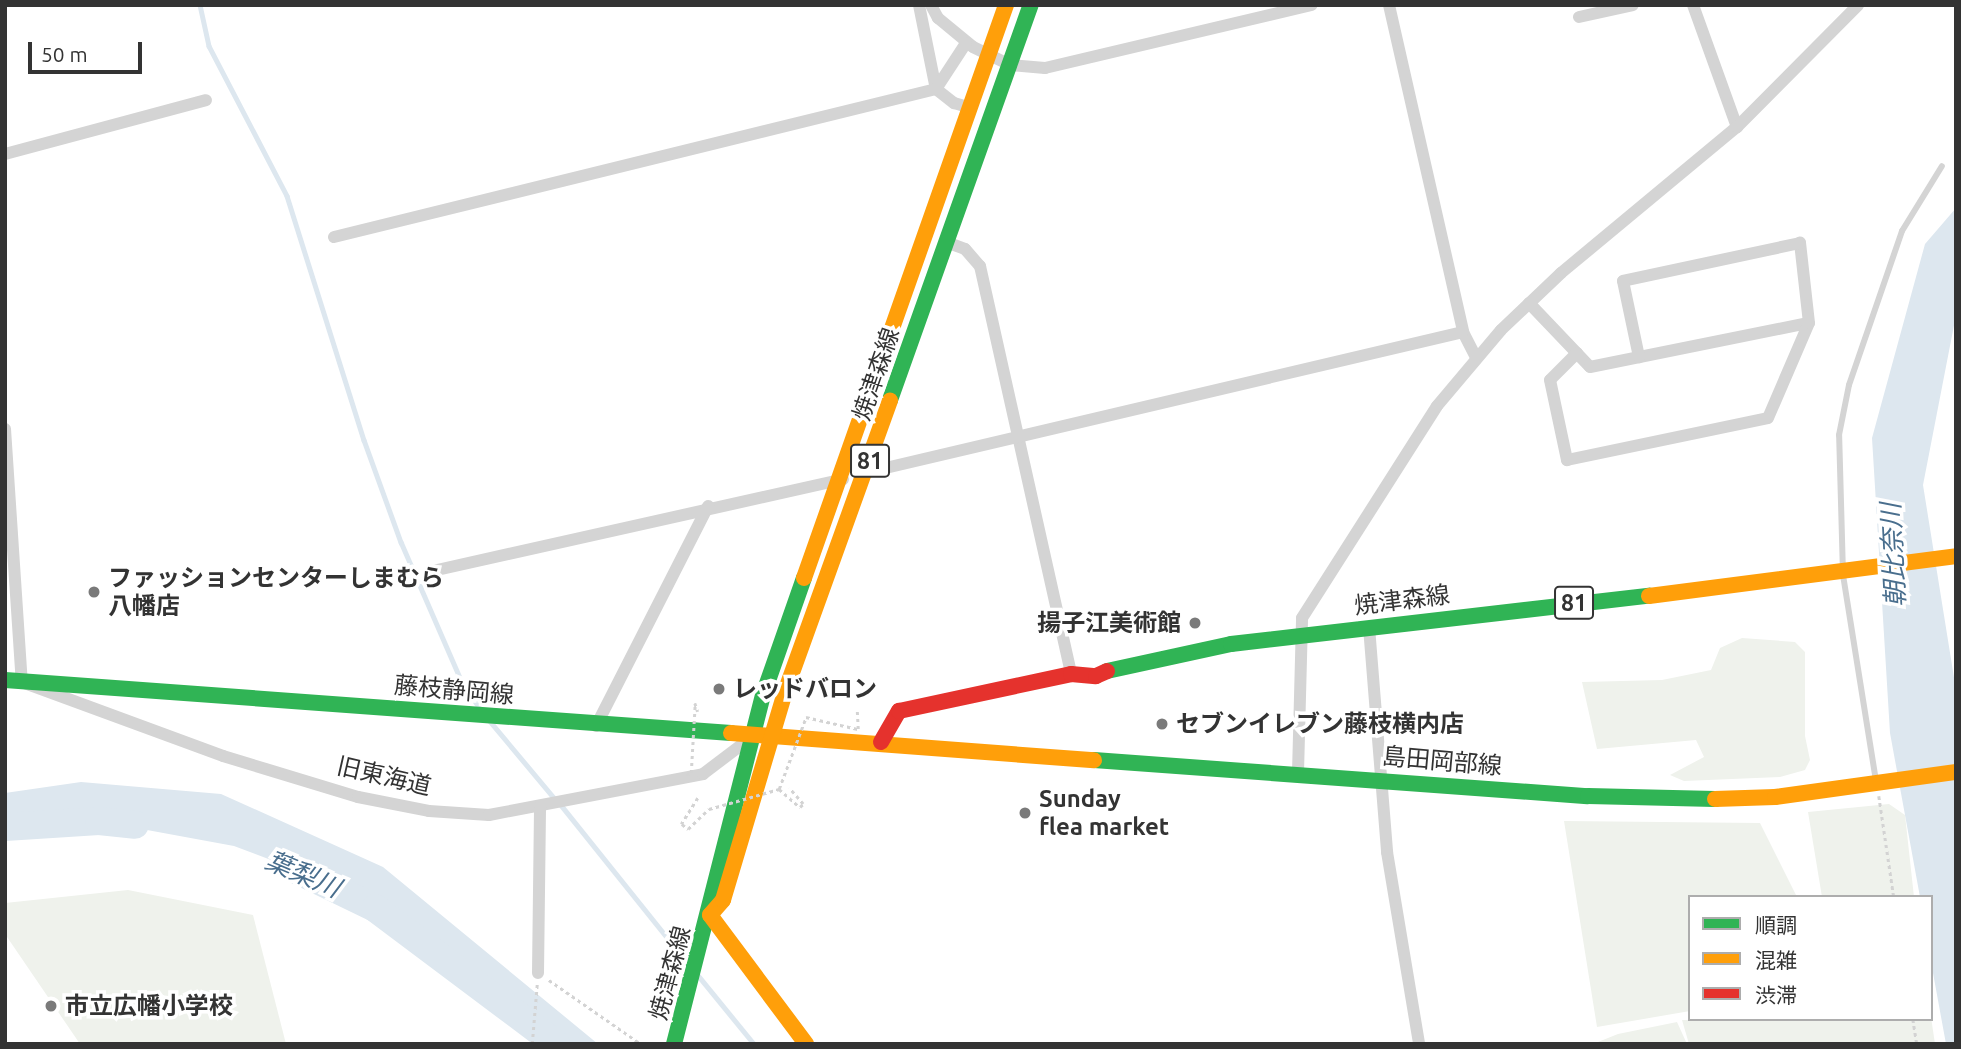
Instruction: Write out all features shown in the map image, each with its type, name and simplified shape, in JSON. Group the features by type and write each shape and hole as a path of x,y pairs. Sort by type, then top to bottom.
{"main road":[{"name":"焼津森線","path":"674,1044 710,915 710,894 753,736 836,481 1006,5"},
{"name":"焼津森線","path":"710,915 723,900 771,737 1031,5"},
{"name":"焼津森線","path":"881,742 899,711 1071,674 1096,676 1121,665 1298,634 1846,573 1956,556"},
{"path":"5,680 22,682"},
{"path":"5,686 22,682"},
{"name":"藤枝静岡線","path":"22,682 596,726 881,742"},
{"name":"島田岡部線","path":"881,742 1689,800 1882,784 1956,772"},
{"path":"710,915 727,932 756,980 806,1044"}],"street":[{"path":"919,5 936,89 954,103 971,108"},
{"path":"931,5 938,18 967,43 990,56 1010,65 1045,68 1312,5"},
{"path":"1389,5 1463,332 1476,358"},
{"path":"1579,17 1633,5"},
{"path":"1693,5 1737,127"},
{"path":"1298,773 1298,634 1302,618 1417,436 1476,358 1529,303 1624,217 1737,127 1858,5"},
{"path":"334,237 936,89 967,43"},
{"path":"5,155 206,100"},
{"path":"946,242 965,249 980,266 1015,436 1071,674"},
{"path":"1577,354 1549,380 1567,460 1768,418 1809,323 1800,243 1623,281 1639,357"},
{"path":"1529,303 1590,367 1809,323"},
{"path":"437,570 708,506 836,481 1015,436 1463,332"},
{"path":"5,429 22,682"},
{"path":"596,726 708,506"},
{"path":"1369,627 1384,778 1387,852 1419,1044"},
{"name":"旧東海道","path":"22,682 223,756 358,797 429,811 489,815 703,774 753,736"},
{"path":"538,973 545,805"}],"lane":[{"path":"1882,784 1846,573 1839,435 1849,385 1902,231 1941,166"}],"path":[{"path":"686,775 691,773 696,703 698,712"},
{"path":"779,789 806,717 858,729 856,710"},
{"path":"1882,784 1894,895"},
{"path":"779,789 800,807 803,804 789,788"},
{"path":"698,798 682,824 688,829 709,809 779,789"},
{"path":"532,1044 538,973 641,1044"},
{"path":"1913,1021 1917,1044"}],"shaded area":[{"path":"1742,638 1795,642 1805,652 1805,736 1810,760 1805,770 1780,777 1684,781 1670,775 1704,757 1696,740 1597,749 1582,682 1662,680 1711,670 1720,648"},
{"path":"1889,804 1905,815 1914,895 1822,895 1808,812"},
{"path":"1564,821 1760,823 1796,895 1688,895 1688,1011 1597,1027"},
{"path":"128,890 253,915 286,1044 80,1044 5,934 5,903"},
{"path":"1682,1020 1932,1021 1935,1044 1689,1044"},
{"path":"1677,1022 1687,1044 1593,1044 1618,1034"}],"water":[{"name":"朝比奈川","path":"1956,208 1956,315 1923,485 1956,690 1956,1044 1946,1044 1933,973 1933,895 1920,895 1890,733 1872,438 1925,244"},
{"path":"81,782 221,794 383,867 598,1044 554,1044 397,908 234,846 71,816 5,836 5,793"}],"waterway":[{"path":"200,5 209,46 287,196 364,440 401,542 460,678 481,710"},
{"path":"489,720 555,799"},
{"path":"561,805 689,965"},
{"name":"葉梨川","path":"5,827 99,821 135,825"},
{"name":"葉梨川","path":"288,866 375,908 556,1044"},
{"path":"697,974 754,1044"}],"traffic: fast":[{"path":"890,400 1031,5"},
{"path":"674,1044 763,695 804,578"},
{"path":"1107,671 1231,644 1649,596"},
{"path":"5,680 731,733"},
{"path":"1094,760 1588,796 1715,799"}],"traffic: slow":[{"path":"804,578 1006,5"},
{"path":"710,915 723,900 784,695 890,400"},
{"path":"1649,596 1956,556"},
{"path":"731,733 1094,760"},
{"path":"1715,799 1775,797 1956,772"},
{"path":"710,915 806,1044"}],"traffic: jam":[{"path":"881,742 899,711 1071,674 1096,676 1107,671"}],"place":[{"name":"ファッションセンターしまむら 八幡店","path":"94,592"},
{"name":"揚子江美術館","path":"1195,623"},
{"name":"レッドバロン","path":"719,689"},
{"name":"セブンイレブン藤枝横内店","path":"1162,724"},
{"name":"Sunday flea market","path":"1025,813"},
{"name":"市立広幡小学校","path":"51,1006"}]}
